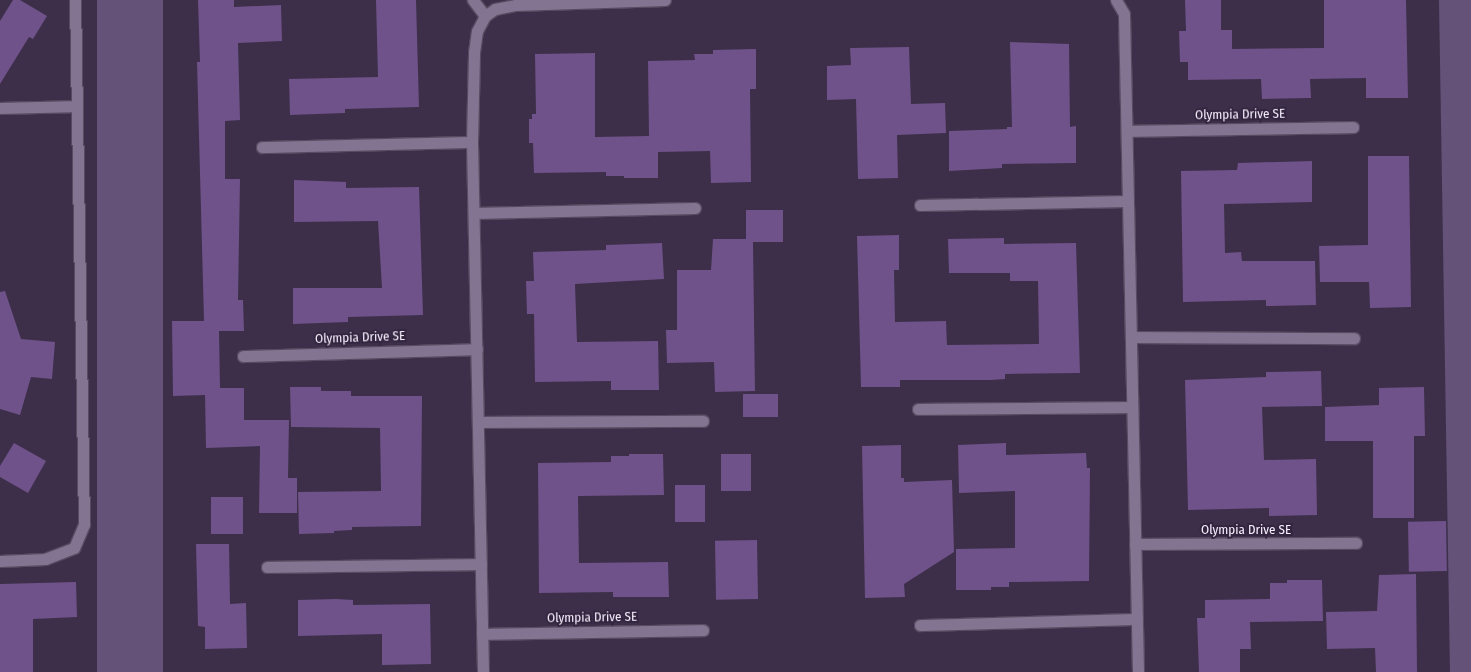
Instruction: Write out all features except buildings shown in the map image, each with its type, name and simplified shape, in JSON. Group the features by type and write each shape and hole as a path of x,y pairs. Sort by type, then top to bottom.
{"street":[{"path":"0,561 45,559 74,548 84,524 75,0"},
{"path":"473,0 485,16"},
{"path":"483,672 472,142 474,52 477,31 485,16 495,8 515,5 664,0"},
{"path":"1116,0 1124,14 1138,672"},
{"path":"0,108 76,106"},
{"name":"Olympia Drive SE","path":"1127,131 1353,127"},
{"path":"262,147 472,142"},
{"path":"920,205 1128,200"},
{"path":"474,213 695,208"},
{"path":"1131,337 1354,338"},
{"name":"Olympia Drive SE","path":"243,356 477,349"},
{"path":"918,409 1132,407"},
{"path":"478,422 703,421"},
{"name":"Olympia Drive SE","path":"1135,544 1356,544"},
{"path":"266,567 481,564"},
{"path":"920,625 1137,619"},
{"name":"Olympia Drive SE","path":"482,634 702,630"}],"shaded area":[{"path":"97,0 163,0 163,672 97,672"},
{"path":"1439,0 1471,0 1471,672 1450,672"}]}
